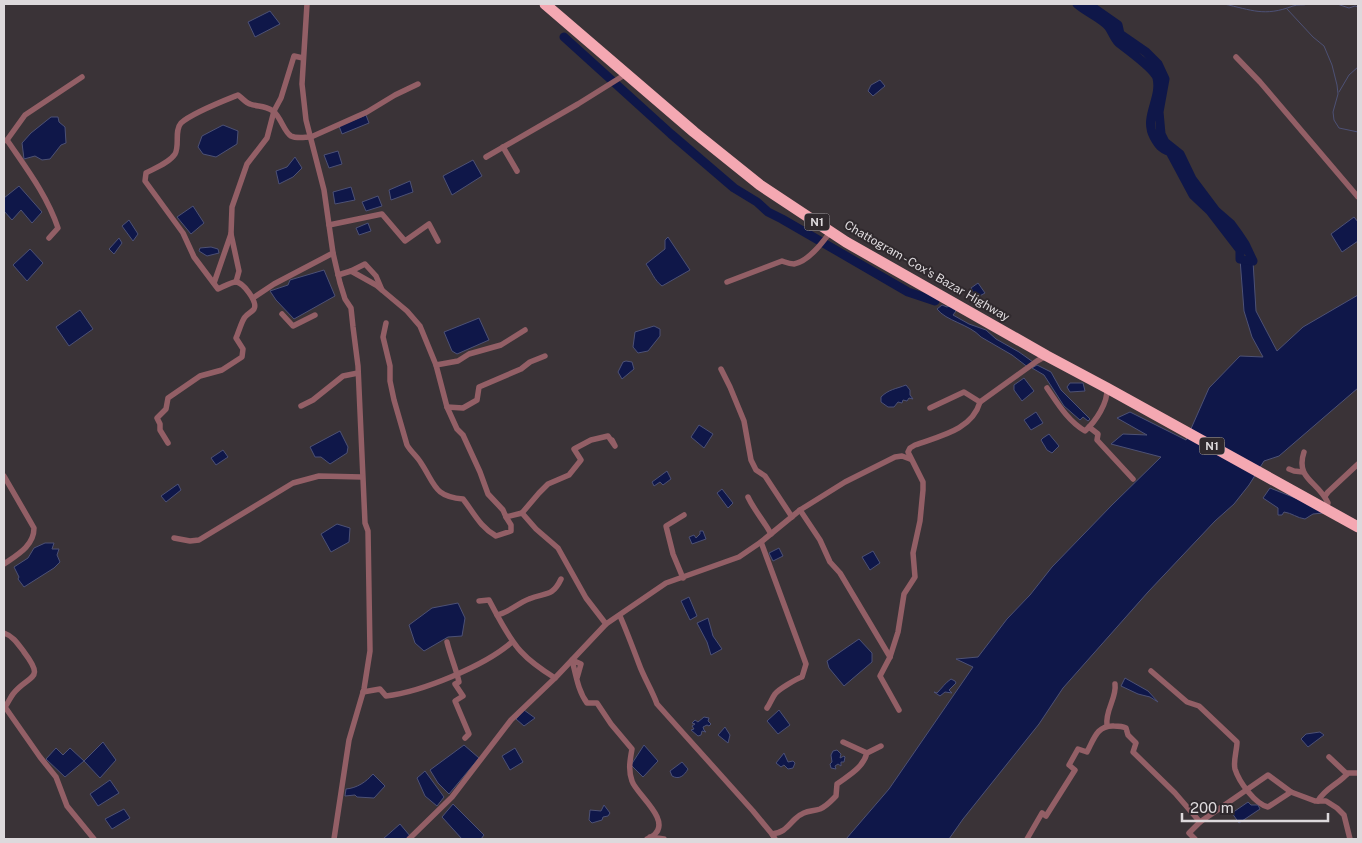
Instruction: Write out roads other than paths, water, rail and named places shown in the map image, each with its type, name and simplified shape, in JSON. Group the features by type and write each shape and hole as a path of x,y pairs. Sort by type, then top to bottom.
{"highway":[{"name":"Chattogram - Cox's Bazar Highway","path":"545,4 694,132 760,185 828,235 1326,509"},
{"name":"N1","path":"1326,509 1358,527"}],"street":[{"path":"307,4 302,84 306,120 324,190 338,275 345,299 351,308 358,373 365,523 368,531 370,651 363,692 349,740 334,839"},
{"path":"236,282 239,271 232,234 232,207 247,164 267,138 274,111 281,98 294,56 303,58"},
{"path":"1236,57 1260,82 1358,197"},
{"path":"486,157 626,74"},
{"path":"49,238 58,228 54,215 46,198 5,141 25,115 82,77"},
{"path":"168,443 160,430 157,418 166,409 168,398 200,376 222,370 242,357 243,349 236,338 242,327 242,321 254,309 253,298 241,283 236,282 218,289 194,257 183,234 145,181 146,174 173,156 176,151 178,131 181,124 207,108 238,95 251,105 261,105 274,111 288,134 294,137 311,137 366,112 418,84"},
{"path":"503,147 517,171"},
{"path":"1353,190 1358,185"},
{"path":"329,225 382,214 405,241 429,224 438,241"},
{"path":"214,283 232,234"},
{"path":"727,282 782,261 790,264 796,263 818,250 828,235"},
{"path":"253,298 274,284 333,253"},
{"path":"338,275 365,264 376,276 383,291"},
{"path":"350,270 383,291 408,311 420,326 436,365 447,407 477,464 488,494 503,510 511,526 510,531 496,536 477,520 463,499 441,494 435,488 420,460 407,445 390,381 390,366 383,337 386,323"},
{"path":"282,314 292,326 315,315"},
{"path":"436,365 458,361 469,354 501,345 525,330"},
{"path":"447,407 463,408 477,400 479,387 522,369 530,362 545,356"},
{"path":"899,710 880,676 890,656 898,632 904,594 915,577 913,552 924,490 923,482 908,452 910,448 950,432 968,422 974,416 980,402 1037,361 1047,356"},
{"path":"721,369 744,421 751,460 756,470 765,476 792,517"},
{"path":"301,406 313,400 343,376 358,373"},
{"path":"1047,388 1061,409 1076,426 1085,431 1108,397 1107,388"},
{"path":"930,408 964,392 980,402"},
{"path":"1089,427 1098,434 1097,440 1133,479"},
{"path":"506,517 522,513 548,484 569,475 577,467 581,460 574,448 590,440 608,436 615,446 612,440"},
{"path":"1304,452 1300,462 1303,472 1325,496 1328,503 1326,509"},
{"path":"409,839 452,798 511,720 555,678 606,624 666,583 739,557 761,542 800,510 845,482 886,461 902,456 910,459"},
{"path":"1325,496 1358,464"},
{"path":"1289,469 1294,472 1303,472"},
{"path":"4,476 34,528 34,534 29,544 4,564"},
{"path":"174,538 190,541 199,540 293,483 319,476 362,477"},
{"path":"748,497 753,509 762,518 771,534"},
{"path":"800,510 820,540 830,562 840,573 890,656"},
{"path":"522,513 536,529 558,548 586,598 606,624"},
{"path":"683,578 673,554 666,526 684,516"},
{"path":"761,542 806,664 802,677 776,692 767,708"},
{"path":"497,615 506,613 530,598 545,596 557,588 561,579"},
{"path":"479,601 489,600 512,642 530,662 555,678"},
{"path":"620,616 632,641 638,663 657,704 774,836 781,833 795,819 808,810 819,809 830,803 836,796 837,784 860,767 867,753 881,746"},
{"path":"4,633 18,644 34,667 35,674 32,680 14,693 4,708 56,777 67,806 94,839"},
{"path":"448,641 456,660 453,665 459,682 455,684 463,696 455,701 469,734 465,738"},
{"path":"363,692 380,689 386,696 400,694 477,665 512,642"},
{"path":"572,660 582,696 587,703 597,703 611,724 632,749 629,764 632,782 656,814 659,826 655,834 649,838"},
{"path":"1151,671 1187,702 1199,706 1236,742 1234,768 1246,790 1267,807 1291,792"},
{"path":"1107,725 1106,717 1116,689 1115,684"},
{"path":"1027,839 1042,813 1046,816 1075,770 1069,765 1078,749 1087,752 1098,730 1107,725 1126,728 1128,735 1136,743 1132,752 1175,793 1200,822"},
{"path":"842,742 867,753"},
{"path":"1330,757 1347,774"},
{"path":"1318,801 1326,789 1340,781 1347,774 1352,772 1358,773"},
{"path":"1195,839 1189,832 1200,822 1268,775 1291,792 1326,802 1338,808 1344,815 1350,839"},
{"path":"649,838 664,839"}],"waterway":[{"path":"1077,4 1104,23 1115,39 1155,74 1158,86 1151,115 1151,130 1157,143 1170,152 1193,195 1210,211 1240,250 1240,259 1253,261 1239,235 1231,224 1216,211 1192,179 1180,154 1165,142 1161,134 1159,112 1165,79 1158,64 1146,52 1120,34 1118,25 1088,4"},
{"path":"1224,4 1266,12 1308,4"},
{"path":"1337,4 1349,8 1358,7"},
{"path":"1287,9 1324,46 1332,65 1337,85 1338,94 1333,112 1334,120 1339,128 1358,132"},
{"path":"564,37 734,188 757,202 768,212 908,292 935,301"},
{"path":"1339,92 1349,75 1358,67"}]}
